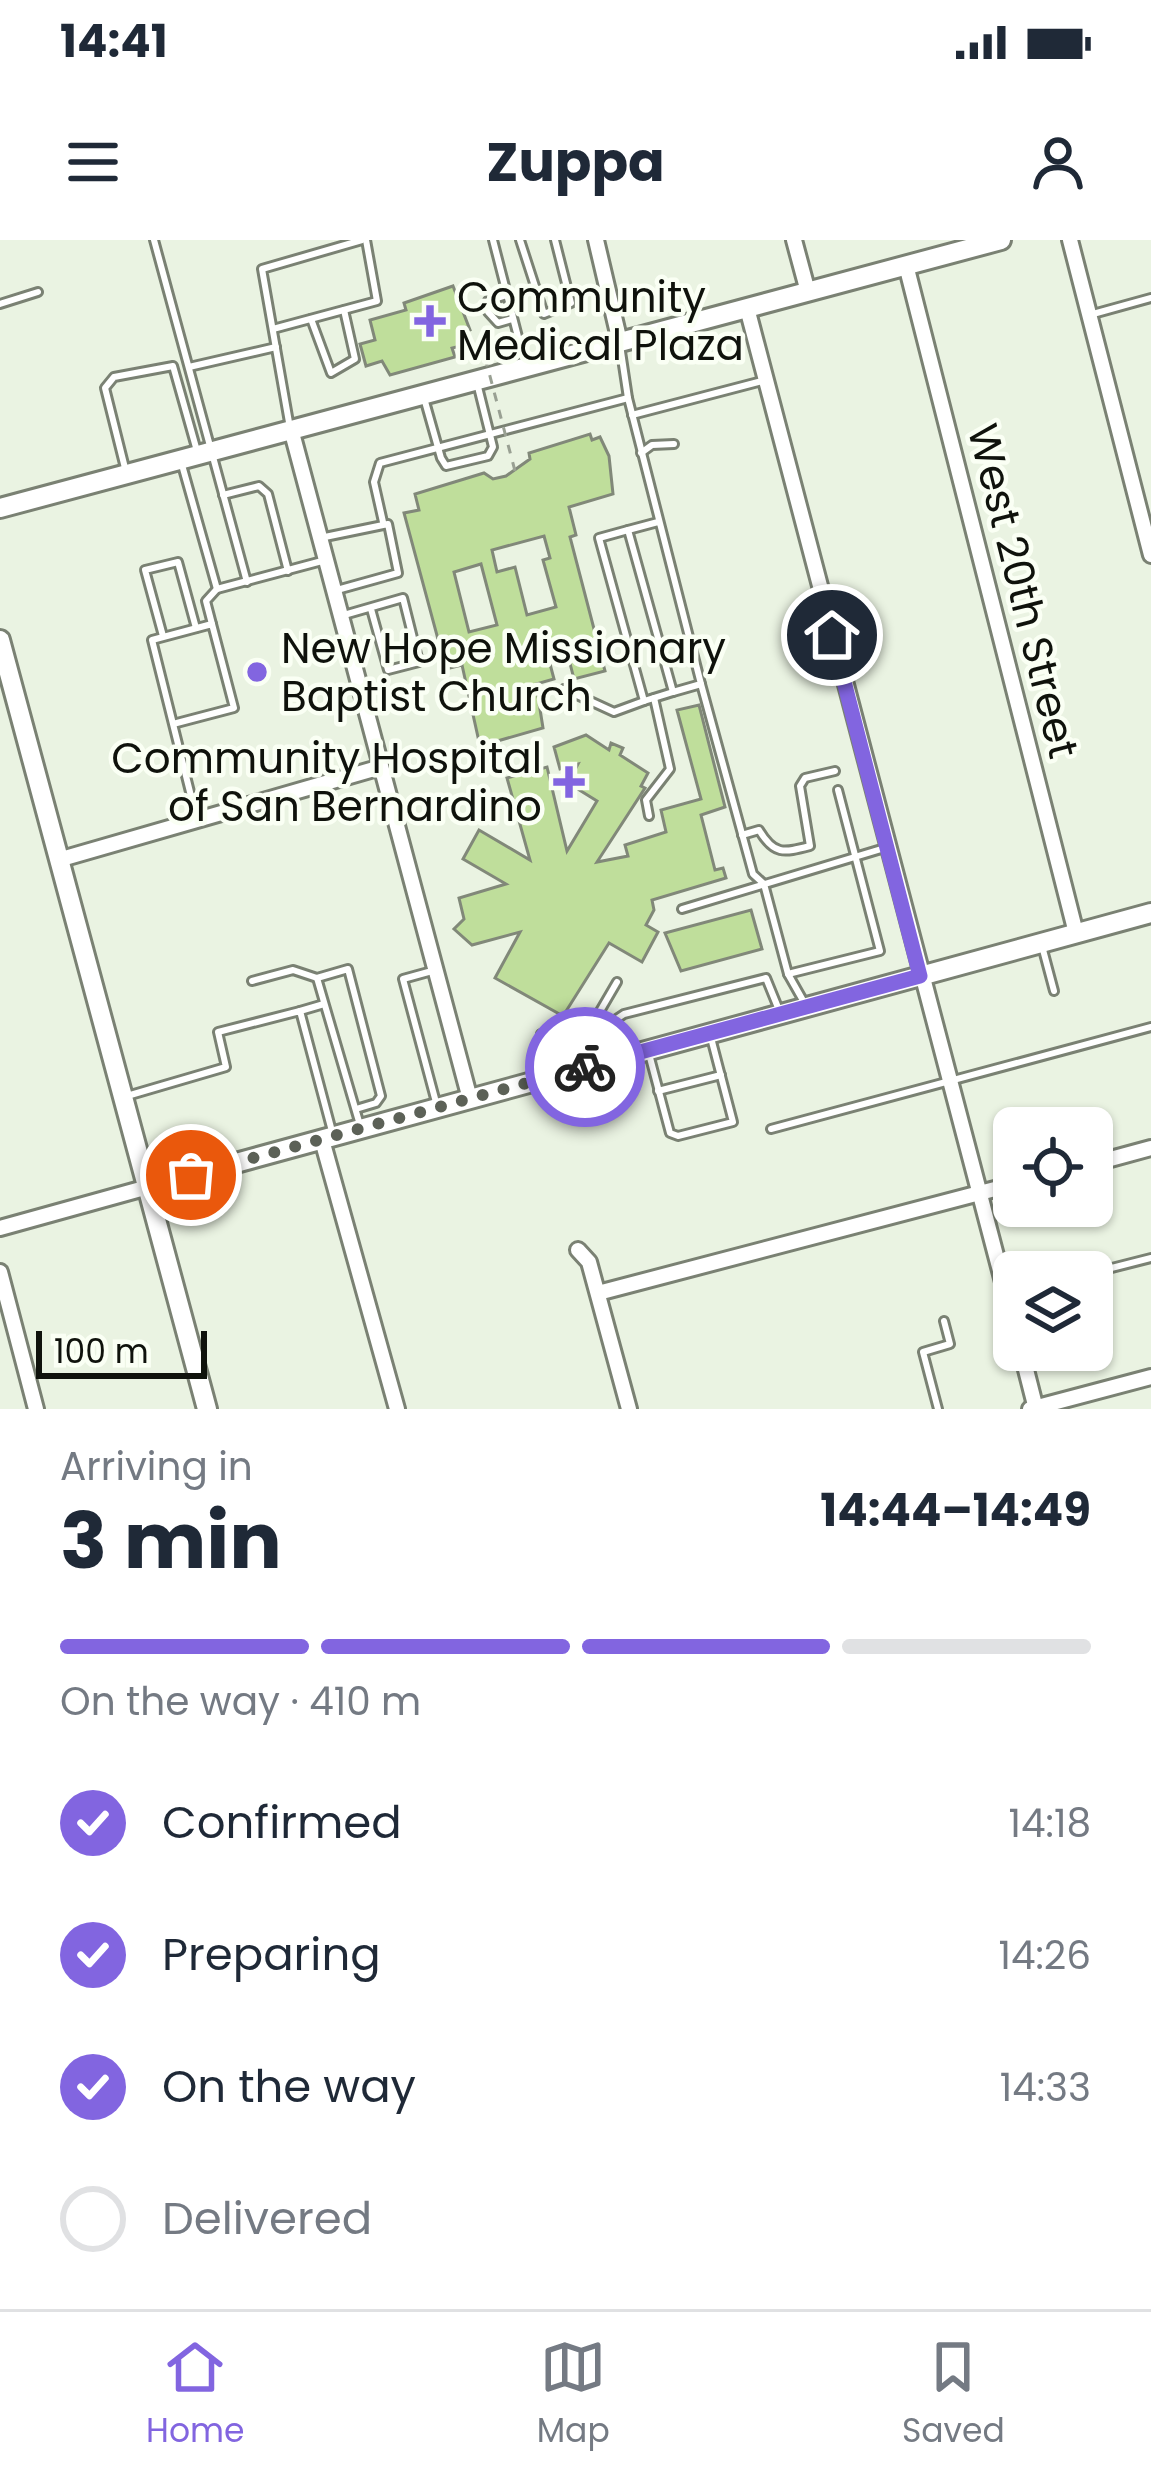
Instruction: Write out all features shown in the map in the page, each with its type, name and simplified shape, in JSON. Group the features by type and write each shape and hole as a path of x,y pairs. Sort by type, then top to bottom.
{"street":[{"path":"596,240 620,342"},
{"path":"794,240 808,292"},
{"path":"0,508 1001,240"},
{"path":"1070,240 1151,555"},
{"name":"West 20th Street","path":"906,265 1076,933"},
{"path":"747,308 920,976 997,1251"},
{"path":"291,429 470,1099"},
{"path":"0,640 207,1409"},
{"path":"58,860 381,767"},
{"path":"0,1228 470,1099 606,1051 648,1050 1151,913"},
{"path":"328,1138 397,1409"},
{"path":"1113,1158 1151,1148"},
{"path":"598,1293 993,1190"},
{"path":"578,1250 590,1262 629,1409"},
{"path":"0,1272 36,1409"},
{"path":"1026,1371 1034,1409 1151,1377"}],"lane":[{"path":"154,240 188,368 217,589"},
{"path":"273,328 380,296 364,240 262,269 291,429"},
{"path":"493,240 526,367"},
{"path":"520,240 538,311 544,314 571,303 555,240"},
{"path":"0,304 38,292"},
{"path":"507,295 488,301 489,317 498,323 513,319"},
{"path":"1090,315 1151,298"},
{"path":"310,319 331,373 355,359 344,310"},
{"path":"620,342 628,398 645,452 658,522 742,835 753,874 764,884 788,974 806,1007"},
{"path":"188,368 276,347"},
{"path":"127,474 105,388 114,377 173,366 196,455 223,495 247,582"},
{"path":"424,394 446,466 458,465 488,456 493,447 476,380"},
{"path":"632,415 766,380"},
{"path":"382,521 374,469 628,398"},
{"path":"645,452 674,444"},
{"path":"223,495 259,486 268,494 288,571"},
{"path":"320,538 382,521 388,524 398,573 334,591"},
{"path":"644,701 599,538 658,522"},
{"path":"628,530 673,692"},
{"path":"206,601 217,589 326,560"},
{"path":"163,637 146,570 178,562 196,628"},
{"path":"173,724 234,708 206,601 200,596 188,598"},
{"path":"341,616 403,598 419,662 388,670 371,609"},
{"path":"197,820 152,640 212,624"},
{"path":"563,689 614,712 701,684"},
{"path":"649,816 646,800 670,769 654,698"},
{"path":"742,835 759,830 772,850 782,853 810,846 800,787 805,778 835,771"},
{"path":"788,974 880,951 838,790"},
{"path":"682,909 888,847"},
{"path":"1041,943 1054,991"},
{"path":"252,981 293,970 317,978 345,967 350,973 381,1096 376,1103 356,1109"},
{"path":"435,970 403,979 438,1108"},
{"path":"317,978 361,1129"},
{"path":"606,1051 612,1022 624,1014 766,978 781,1014"},
{"path":"541,1034 596,1018 617,982"},
{"path":"123,1097 226,1067 218,1032 324,1004"},
{"path":"299,1011 328,1138"},
{"path":"596,1018 606,1051"},
{"path":"771,1130 1151,1028"},
{"path":"648,1050 670,1133 678,1136 715,1127 734,1122 710,1034"},
{"path":"658,1091 721,1075"},
{"path":"1113,1268 1151,1258"},
{"path":"938,1409 922,1352 950,1345 944,1321"}],"path":[{"path":"462,333 482,346 515,471"}],"building":[{"path":"453,286 470,330 462,333 465,345 452,348 455,357 390,375 382,361 366,366 360,344 375,340 370,320 406,310 404,303"},
{"path":"590,434 592,440 600,437 609,456 613,494 569,507 576,535 570,537 605,671 574,679 564,640 545,645 554,679 536,684 543,728 480,746 462,665 446,669 404,513 419,510 415,494 484,473 493,479 506,476 530,459 529,453","holes":["544,536 550,558 543,560 556,607 527,615 515,567 497,572 492,550","481,564 497,625 469,632 454,572"]},
{"path":"699,705 725,807 701,815 715,870 723,868 726,878 652,900 654,910 646,925 658,932 642,962 609,943 563,1016 495,978 520,932 472,945 454,929 464,919 459,898 506,884 463,859 479,830 530,860 507,778 547,767 567,851 597,801 568,783 578,764 560,769 554,747 586,735 609,750 611,743 623,748 620,755 648,773 641,786 645,788 597,862 628,856 625,845 666,832 661,810 701,799 677,710"},
{"path":"751,910 762,949 681,971 665,933"}],"way so far":[{"path":"191,1175 585,1067"}],"place":[{"name":"Community Medical Plaza","path":"430,321"},
{"name":"New Hope Missionary Baptist Church","path":"257,672"},
{"name":"Community Hospital of San Bernardino","path":"569,782"}],"route":[{"path":"585,1067 920,976 832,635"}]}
